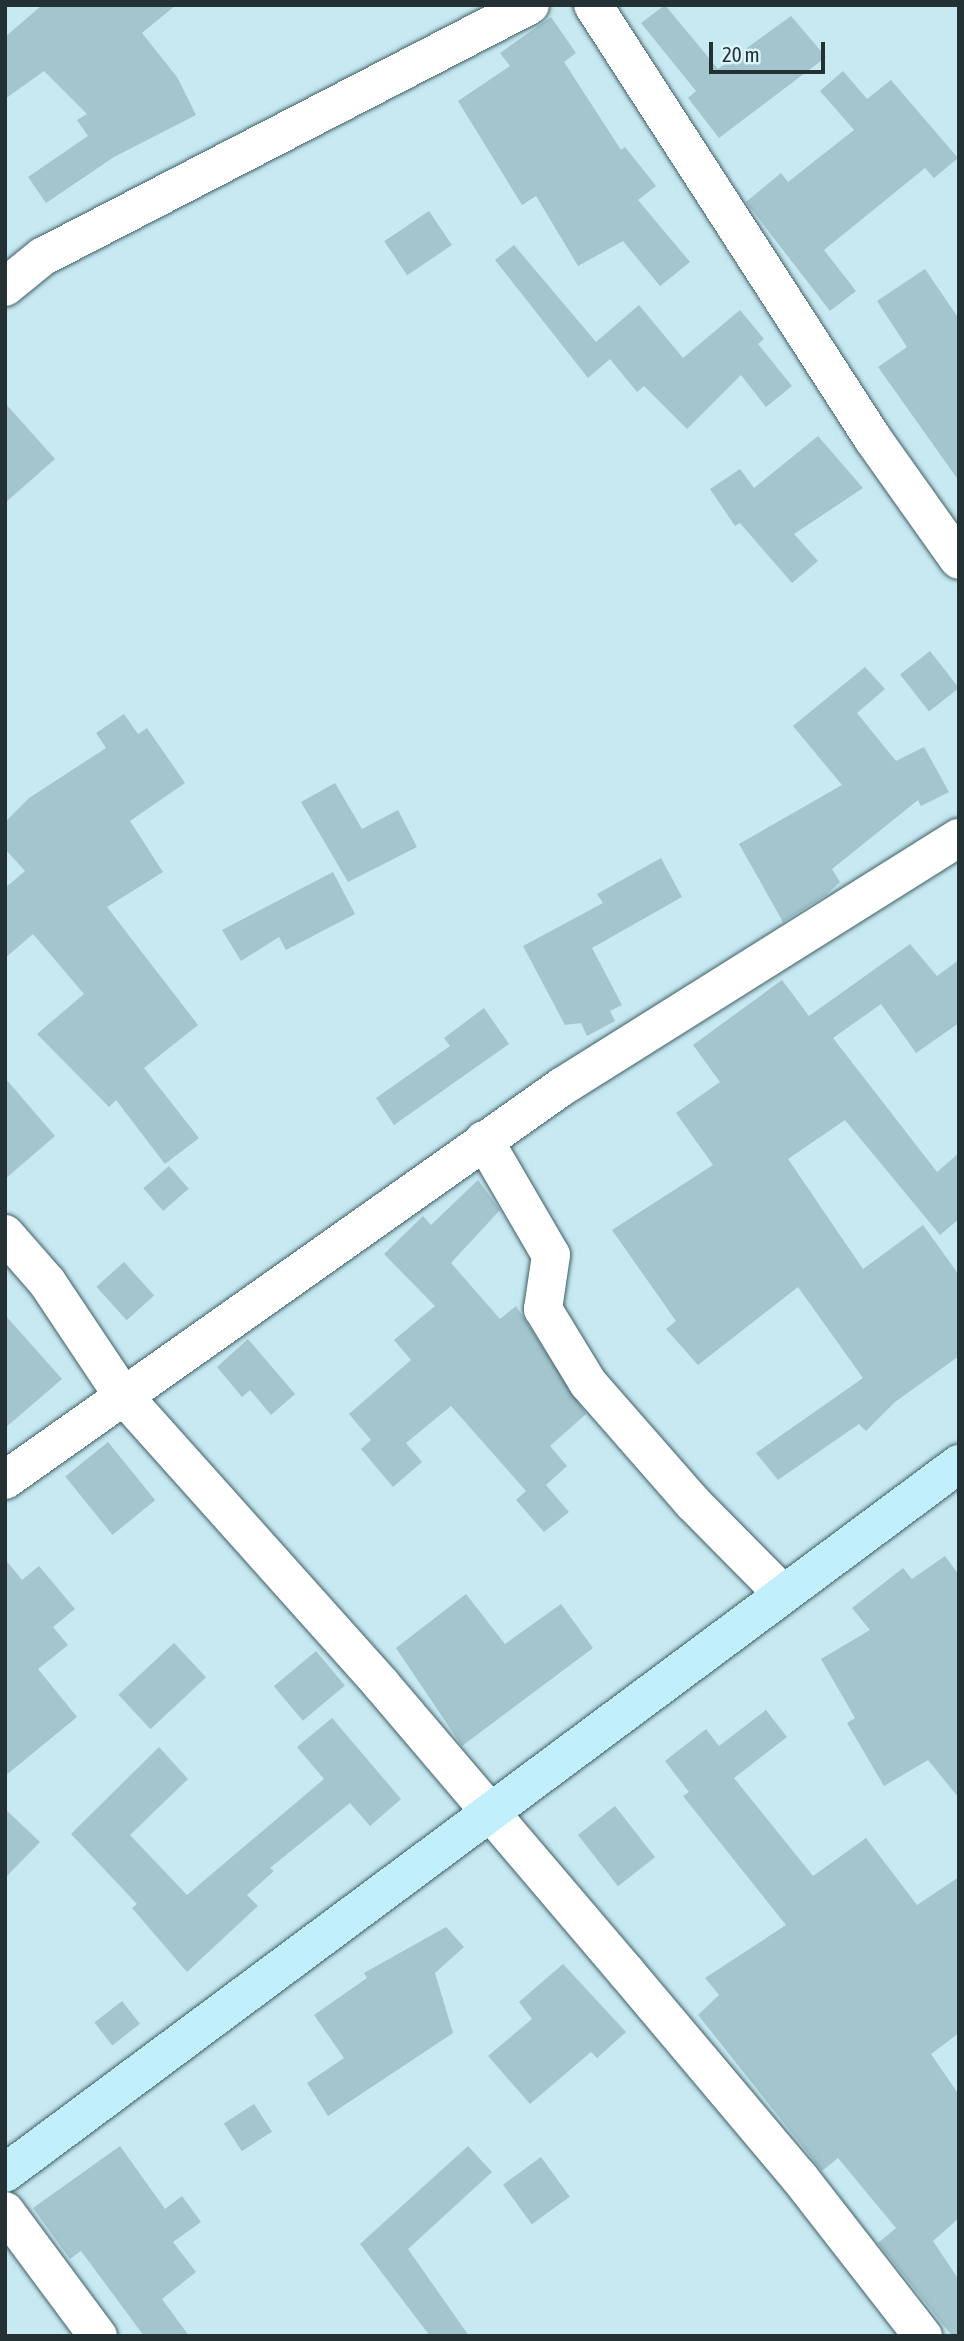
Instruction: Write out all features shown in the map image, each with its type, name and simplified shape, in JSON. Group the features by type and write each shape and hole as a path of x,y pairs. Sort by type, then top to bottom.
{"main road":[{"path":"5,2173 488,1815 781,1592 959,1464"}],"street":[{"path":"5,287 42,257 530,5"},
{"path":"593,5 873,439 959,560"},
{"path":"5,1480 121,1393 484,1140 959,838"},
{"path":"484,1140 551,1255 543,1309 588,1383 693,1503 781,1592"},
{"path":"5,1234 47,1282 121,1393 381,1684 488,1815 799,2177 923,2336"},
{"path":"5,2211 98,2336"}],"building":[{"path":"42,5 176,5 142,33 177,77 196,115 114,157 46,203 28,177 88,136 77,120 87,114 44,71 5,99 5,37"},
{"path":"665,5 718,69 791,16 826,57 719,138 688,98 696,91 641,23"},
{"path":"551,17 576,53 564,62 621,150 625,147 656,186 638,200 690,262 660,286 623,241 578,266 536,196 522,205 458,101 510,66 500,53"},
{"path":"843,71 867,99 891,80 958,158 934,178 925,168 824,250 856,291 830,311 746,202 781,173 788,182 854,130 820,91"},
{"path":"429,211 452,245 407,275 384,241"},
{"path":"514,245 596,342 639,305 683,358 740,310 764,339 758,344 792,386 766,407 741,375 687,429 644,386 637,392 610,359 588,378 495,260"},
{"path":"925,269 959,319 959,481 878,367 907,347 877,301"},
{"path":"5,403 55,459 5,503"},
{"path":"818,436 863,488 794,534 818,561 792,583 740,523 735,526 710,489 740,469 754,488"},
{"path":"930,651 959,688 929,711 900,674"},
{"path":"865,667 885,689 857,713 896,761 924,747 949,792 921,806 918,800 832,869 840,882 826,895 783,922 739,844 842,785 793,726"},
{"path":"124,714 138,734 147,728 185,783 130,821 163,872 107,907 198,1025 144,1068 199,1138 165,1164 116,1100 109,1107 37,1034 84,994 33,934 5,958 5,888 25,871 5,849 5,822 29,798 106,748 96,733"},
{"path":"335,783 362,829 398,810 417,847 348,882 301,802"},
{"path":"661,858 682,897 592,948 622,1005 610,1011 615,1021 587,1036 581,1023 565,1025 523,946 603,903 597,894"},
{"path":"333,872 355,914 286,950 279,937 241,961 222,930"},
{"path":"910,944 937,976 959,960 959,1023 916,1053 881,1004 833,1038 937,1172 959,1153 959,1219 940,1235 845,1120 788,1159 863,1269 923,1225 959,1275 959,1356 895,1402 866,1431 859,1424 778,1480 756,1453 863,1378 798,1287 698,1365 666,1329 676,1321 612,1230 713,1165 676,1113 720,1082 693,1045 782,980 809,1016"},
{"path":"484,1008 509,1044 394,1125 376,1098 450,1046 444,1038"},
{"path":"5,1078 55,1136 5,1179"},
{"path":"169,1166 189,1189 163,1211 143,1188"},
{"path":"478,1180 500,1210 451,1263 500,1319 516,1306 586,1414 550,1446 567,1466 546,1485 569,1512 544,1532 516,1500 526,1491 451,1406 406,1443 422,1462 393,1487 361,1449 371,1440 349,1414 411,1360 394,1340 435,1306 384,1254 423,1216 431,1225"},
{"path":"124,1262 154,1295 127,1320 97,1287"},
{"path":"5,1315 62,1379 5,1428"},
{"path":"248,1339 295,1394 271,1415 250,1390 242,1397 217,1367"},
{"path":"108,1442 155,1500 112,1535 65,1477"},
{"path":"945,1556 959,1575 959,1798 928,1760 884,1786 847,1723 855,1718 821,1659 870,1630 852,1608 903,1568 912,1579"},
{"path":"5,1559 22,1580 39,1566 75,1609 53,1627 68,1645 38,1669 77,1717 5,1776"},
{"path":"466,1594 505,1644 561,1604 593,1648 462,1746 396,1648"},
{"path":"174,1643 206,1677 150,1729 118,1695"},
{"path":"316,1651 345,1685 303,1721 274,1686"},
{"path":"766,1710 787,1737 734,1778 813,1876 866,1838 917,1905 959,1877 959,2033 931,2054 959,2095 959,2218 933,2241 959,2280 959,2336 952,2336 878,2243 896,2228 838,2158 822,2171 698,2015 719,1995 705,1978 786,1925 683,1796 689,1792 665,1761 706,1729 719,1746"},
{"path":"332,1718 401,1799 370,1826 350,1803 270,1868 274,1871 247,1895 258,1906 187,1972 132,1908 137,1904 71,1834 159,1747 188,1779 130,1835 187,1895 324,1779 297,1747"},
{"path":"615,1806 655,1857 618,1886 578,1835"},
{"path":"5,1809 40,1842 5,1878"},
{"path":"446,1927 464,1947 435,1973 453,2033 328,2116 307,2083 344,2058 314,2015 367,1978 364,1973"},
{"path":"563,1964 626,2032 597,2058 591,2052 530,2104 488,2056 532,2019 519,2002"},
{"path":"122,2001 140,2024 112,2045 94,2023"},
{"path":"254,2104 272,2132 242,2151 224,2124"},
{"path":"120,2146 165,2209 182,2196 201,2222 173,2242 196,2272 162,2299 189,2336 144,2336 81,2251 70,2259 33,2208"},
{"path":"468,2146 492,2172 408,2249 469,2336 430,2336 360,2244"},
{"path":"541,2157 570,2197 532,2224 503,2185"}]}
